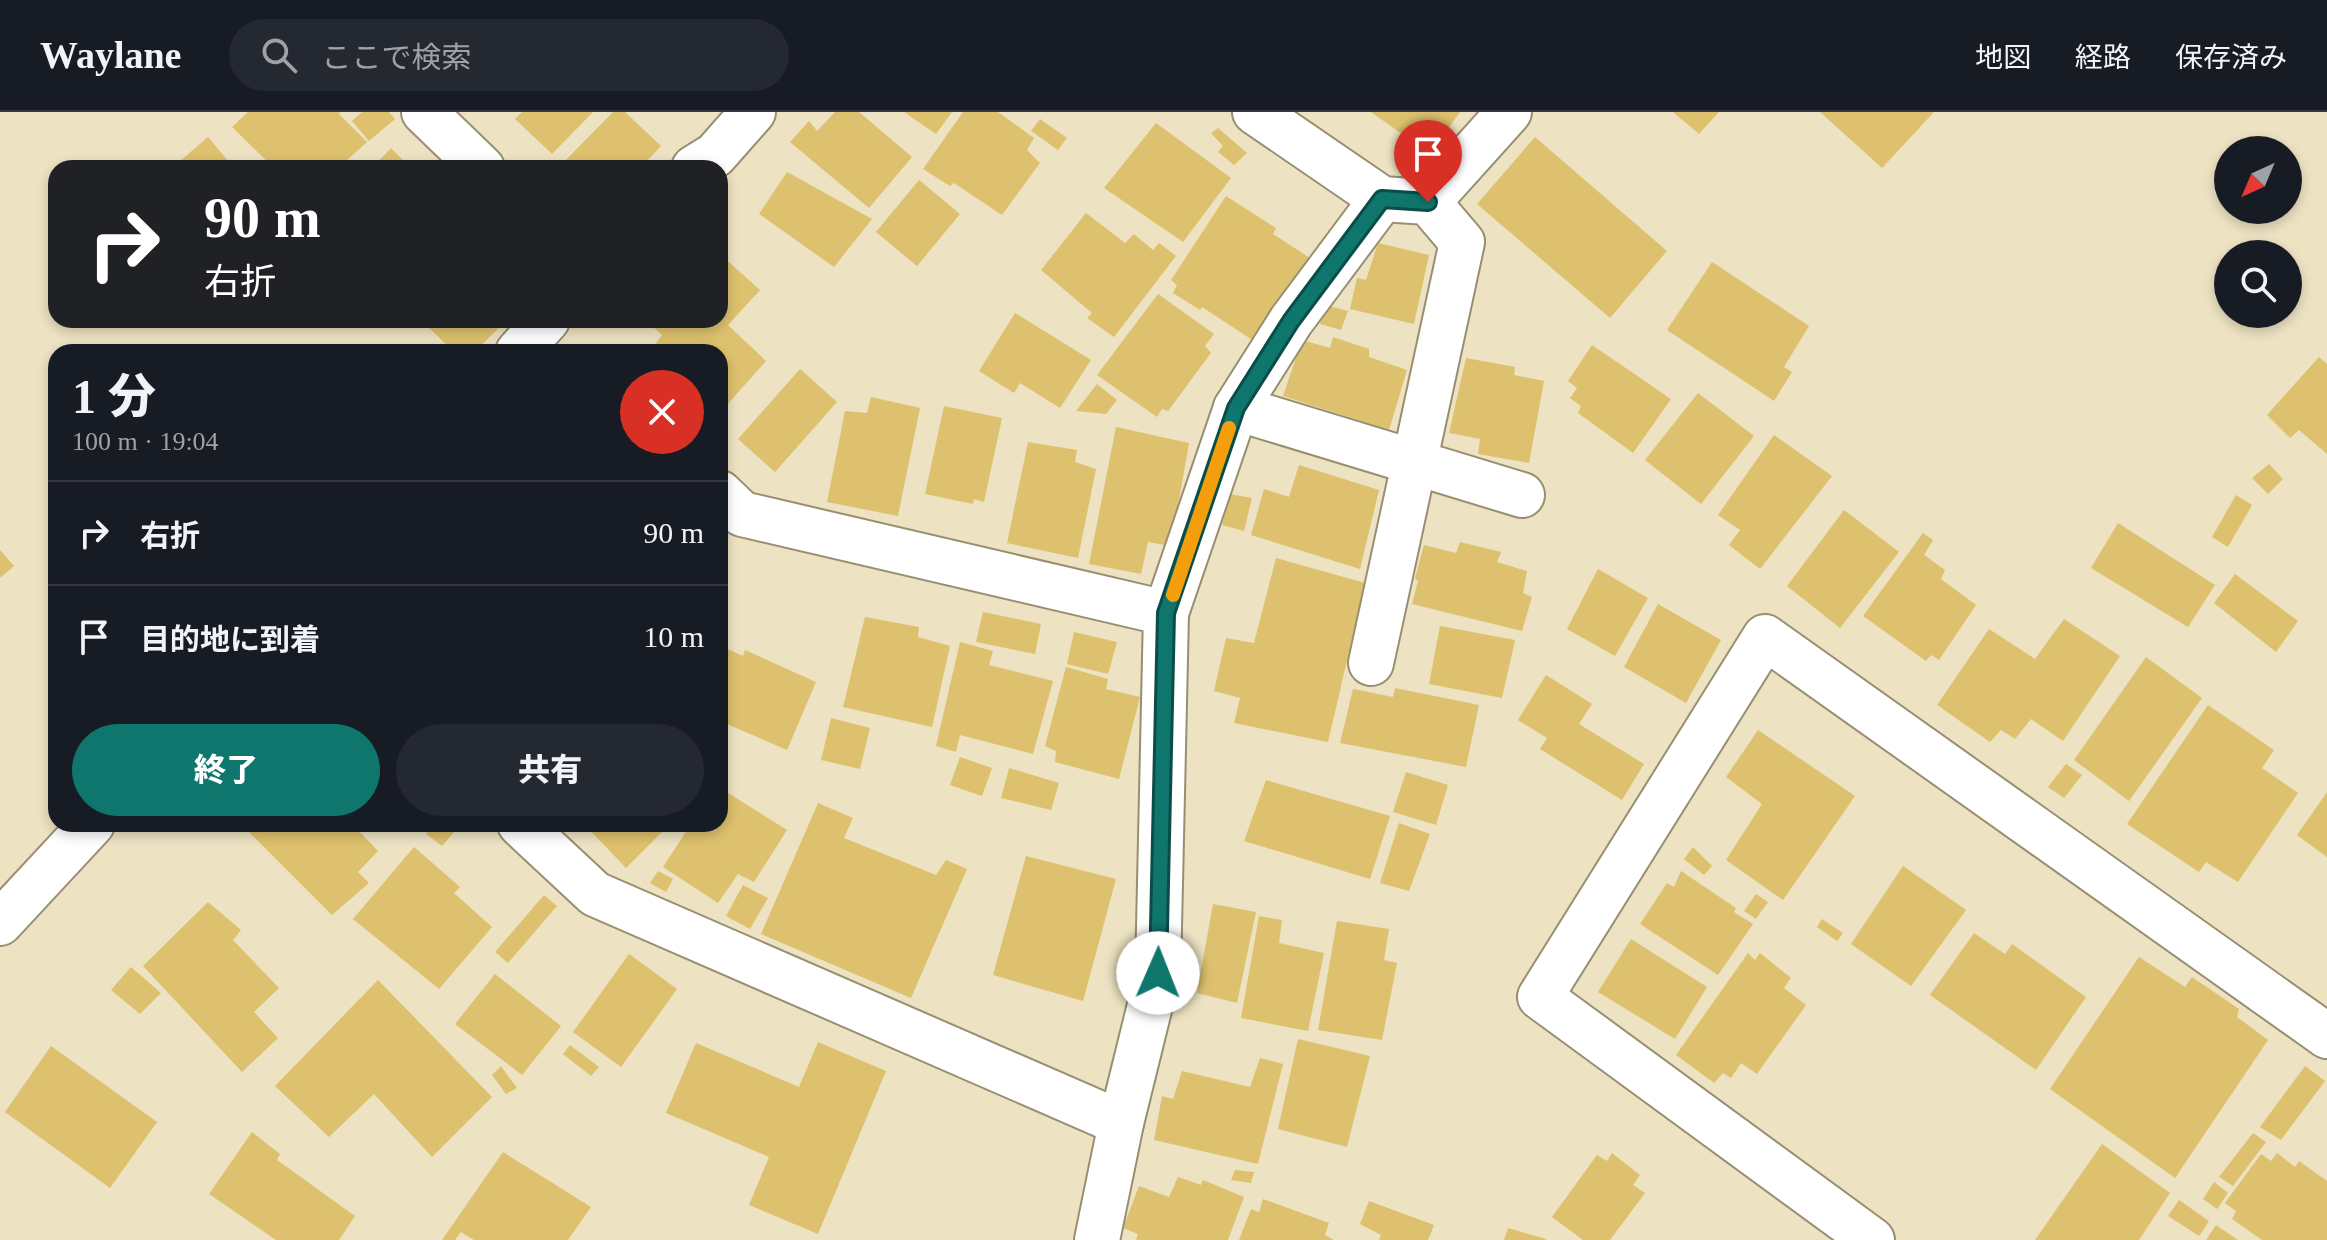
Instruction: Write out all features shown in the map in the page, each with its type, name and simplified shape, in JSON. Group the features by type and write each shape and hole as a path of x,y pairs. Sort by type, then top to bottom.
{"street":[{"path":"424,112 474,160"},
{"path":"707,160 753,112"},
{"path":"1255,112 1382,199 1428,202 1462,242 1371,663"},
{"path":"1428,202 1509,112"},
{"path":"1097,1240 1121,1123 1158,973 1166,613 1236,408 1291,321 1382,199"},
{"path":"1236,408 1522,495"},
{"path":"728,501 742,514 1166,613"},
{"path":"1859,1236 1540,997 1765,637 2327,1036"},
{"path":"0,923 85,832"},
{"path":"529,832 595,894 1121,1123"}],"building":[{"path":"248,112 340,112 367,142 347,160 266,160 232,127"},
{"path":"362,112 389,112 395,119 369,141 352,121"},
{"path":"522,112 593,112 552,154 515,119"},
{"path":"613,112 625,112 661,146 648,160 566,160"},
{"path":"835,112 859,112 912,157 869,208 790,142 809,121 817,131"},
{"path":"904,112 952,112 936,134"},
{"path":"963,112 998,112 1034,138 1027,150 1040,163 1002,215 954,183 950,186 923,169"},
{"path":"1371,112 1460,112 1430,154"},
{"path":"1673,112 1719,112 1699,134"},
{"path":"1820,112 1934,112 1882,168"},
{"path":"1040,119 1067,138 1058,150 1031,131"},
{"path":"1156,123 1231,178 1183,242 1104,188"},
{"path":"1218,128 1247,153 1234,165 1218,152 1223,146 1211,133"},
{"path":"208,137 227,160 181,160"},
{"path":"1535,137 1667,251 1610,318 1477,204"},
{"path":"391,148 403,160 380,160"},
{"path":"787,172 872,219 834,267 759,214"},
{"path":"919,180 960,214 917,266 876,232"},
{"path":"1226,196 1276,228 1273,234 1313,260 1257,343 1202,307 1200,310 1173,293 1177,285 1171,280"},
{"path":"1086,213 1125,243 1134,234 1153,250 1159,243 1176,256 1114,337 1087,318 1092,313 1041,270"},
{"path":"1378,243 1429,255 1414,324 1350,309 1357,278 1366,280"},
{"path":"728,261 760,290 728,325"},
{"path":"1712,262 1809,326 1784,367 1792,372 1774,401 1667,330"},
{"path":"1158,294 1214,334 1205,346 1211,353 1168,411 1162,409 1157,417 1097,375"},
{"path":"1326,305 1348,311 1341,330 1320,324"},
{"path":"1015,313 1091,360 1060,408 1020,383 1014,393 979,371"},
{"path":"728,325 766,361 728,404 728,344 657,344 662,335 655,328 728,328"},
{"path":"429,328 499,328 482,344 446,344"},
{"path":"1333,337 1369,349 1369,357 1407,370 1389,430 1283,396 1302,340 1330,348"},
{"path":"1592,345 1671,399 1633,453 1578,413 1581,406 1570,398 1577,388 1568,381"},
{"path":"2319,357 2327,364 2327,454 2299,430 2290,438 2267,415"},
{"path":"1466,358 1515,367 1514,375 1544,381 1529,463 1478,454 1480,439 1449,433"},
{"path":"800,369 837,402 775,472 738,439"},
{"path":"1097,384 1117,400 1106,414 1076,411"},
{"path":"1698,393 1754,436 1701,504 1645,460"},
{"path":"871,397 920,408 898,516 827,502 845,411 867,413"},
{"path":"944,406 1002,418 984,502 974,499 973,504 925,494"},
{"path":"1116,427 1189,443 1171,546 1148,542 1141,574 1089,564"},
{"path":"1774,435 1832,476 1760,569 1729,545 1740,530 1718,515"},
{"path":"1028,442 1077,450 1075,462 1096,469 1078,558 1007,543"},
{"path":"2269,464 2283,479 2268,494 2252,478"},
{"path":"1299,465 1379,490 1360,569 1251,535 1264,489 1289,497"},
{"path":"1230,494 1252,498 1244,531 1222,525"},
{"path":"2236,495 2252,505 2228,547 2212,537"},
{"path":"1844,510 1899,552 1840,628 1787,586"},
{"path":"2118,523 2215,585 2188,627 2091,568"},
{"path":"1923,533 1933,540 1924,555 1945,570 1941,579 1976,605 1939,660 1931,655 1926,661 1863,616"},
{"path":"1460,542 1501,552 1497,562 1527,571 1523,593 1532,597 1522,631 1412,604 1424,545 1456,553"},
{"path":"0,550 14,566 0,578"},
{"path":"1276,558 1365,583 1328,742 1234,723 1240,698 1214,691 1226,638 1254,643"},
{"path":"1598,569 1648,598 1615,656 1567,629"},
{"path":"2235,574 2298,621 2276,652 2214,603"},
{"path":"1658,604 1721,640 1686,703 1624,667"},
{"path":"983,612 1041,624 1035,654 976,642"},
{"path":"865,617 919,627 918,637 950,646 932,727 843,707"},
{"path":"2064,619 2120,656 2063,741 2031,719 2015,739 2001,730 1990,742 1937,705 1989,629 2035,659"},
{"path":"1440,626 1515,640 1502,698 1429,684"},
{"path":"1074,632 1117,642 1108,674 1067,664"},
{"path":"960,642 993,651 989,665 1053,681 1033,754 960,735 956,752 936,746"},
{"path":"728,649 743,656 745,650 816,682 787,750 728,724"},
{"path":"2146,657 2202,698 2129,801 2074,760"},
{"path":"1066,667 1108,679 1106,689 1140,697 1119,779 1055,762 1056,751 1045,746"},
{"path":"1546,675 1592,704 1579,724 1644,764 1622,800 1540,749 1547,738 1518,720"},
{"path":"1395,688 1479,705 1466,767 1340,743 1353,689 1393,697"},
{"path":"2208,705 2274,750 2262,768 2298,793 2238,882 2206,862 2199,872 2127,824"},
{"path":"831,718 870,728 860,769 821,760"},
{"path":"1758,730 1855,796 1783,900 1726,860 1762,804 1726,777"},
{"path":"960,757 992,768 982,796 950,785"},
{"path":"2066,764 2082,775 2064,798 2048,787"},
{"path":"1009,768 1059,783 1051,810 1001,798"},
{"path":"1406,772 1448,785 1436,825 1393,812"},
{"path":"1266,780 1390,816 1370,879 1244,841"},
{"path":"2327,792 2327,857 2297,835"},
{"path":"728,793 787,830 754,882 738,874 718,903 663,867 686,832 728,832"},
{"path":"818,803 853,818 844,838 936,875 946,860 967,869 911,998 761,934"},
{"path":"1399,823 1430,834 1409,891 1380,883"},
{"path":"249,832 360,832 378,851 358,872 369,883 332,915"},
{"path":"428,832 454,832 442,846 426,834"},
{"path":"592,832 662,832 626,868"},
{"path":"414,847 460,887 454,893 492,927 439,989 353,919"},
{"path":"1693,847 1712,866 1704,875 1684,859"},
{"path":"1026,856 1116,879 1083,1001 993,975"},
{"path":"1903,866 1966,910 1911,986 1851,944"},
{"path":"658,871 673,879 666,892 650,883"},
{"path":"1681,871 1736,908 1734,912 1753,924 1718,975 1640,924 1667,883 1674,887"},
{"path":"743,885 768,898 750,929 726,916"},
{"path":"1756,894 1768,902 1756,919 1744,911"},
{"path":"544,895 557,906 508,963 495,952"},
{"path":"208,902 241,930 233,940 279,988 254,1012 278,1038 242,1072 143,966"},
{"path":"1213,904 1256,912 1237,1003 1197,993"},
{"path":"1259,916 1282,920 1279,943 1324,953 1308,1031 1241,1018"},
{"path":"1822,919 1843,933 1837,941 1817,927"},
{"path":"1337,921 1389,929 1384,960 1397,963 1382,1040 1318,1030"},
{"path":"1974,933 2005,954 2012,944 2086,997 2036,1070 1930,995"},
{"path":"1631,939 1707,987 1675,1039 1598,992"},
{"path":"1748,953 1755,960 1760,953 1791,978 1784,988 1806,1005 1757,1074 1741,1063 1731,1078 1723,1073 1714,1083 1676,1055"},
{"path":"629,954 677,989 621,1067 573,1032"},
{"path":"2139,957 2185,987 2192,977 2239,1009 2237,1017 2268,1040 2175,1178 2050,1089"},
{"path":"131,967 161,993 140,1014 111,990"},
{"path":"495,974 561,1026 522,1075 455,1024"},
{"path":"378,980 492,1097 432,1157 374,1094 329,1137 275,1086"},
{"path":"1298,1039 1370,1056 1347,1147 1278,1129"},
{"path":"818,1042 886,1071 818,1234 749,1205 769,1157 666,1113 696,1043 799,1087"},
{"path":"570,1045 599,1067 591,1076 563,1054"},
{"path":"51,1046 157,1122 110,1188 5,1112"},
{"path":"1260,1058 1283,1064 1258,1164 1154,1140 1162,1096 1173,1099 1182,1071 1250,1087"},
{"path":"501,1066 517,1088 506,1094 492,1075"},
{"path":"2305,1066 2325,1081 2281,1140 2260,1127"},
{"path":"252,1132 280,1154 277,1160 355,1216 339,1240 276,1240 209,1194"},
{"path":"2253,1133 2266,1142 2233,1186 2219,1177"},
{"path":"2102,1144 2170,1193 2139,1240 2035,1240"},
{"path":"503,1152 591,1207 568,1240 474,1240 461,1232 455,1240 442,1240"},
{"path":"1612,1153 1640,1175 1633,1185 1645,1193 1610,1240 1583,1240 1552,1217 1597,1155 1607,1161"},
{"path":"2277,1153 2295,1167 2299,1161 2327,1181 2327,1240 2262,1240 2232,1219 2236,1211 2225,1203 2261,1154 2271,1161"},
{"path":"1235,1170 1254,1172 1251,1183 1231,1180"},
{"path":"1178,1177 1201,1185 1203,1180 1244,1197 1228,1240 1136,1240 1138,1234 1123,1228 1139,1186 1169,1197"},
{"path":"2214,1182 2228,1193 2217,1209 2203,1199"},
{"path":"1263,1199 1329,1223 1325,1235 1334,1240 1239,1240 1251,1209 1259,1212"},
{"path":"2179,1200 2209,1221 2199,1236 2168,1216"},
{"path":"1369,1201 1434,1225 1428,1240 1379,1240 1381,1235 1360,1224"},
{"path":"2216,1225 2238,1240 2206,1240"},
{"path":"1508,1228 1546,1239 1546,1240 1504,1240"}],"slow traffic":[{"path":"1173,595 1229,428"}],"route":[{"path":"1158,973 1166,613 1236,408 1291,321 1382,199 1428,202"}]}
